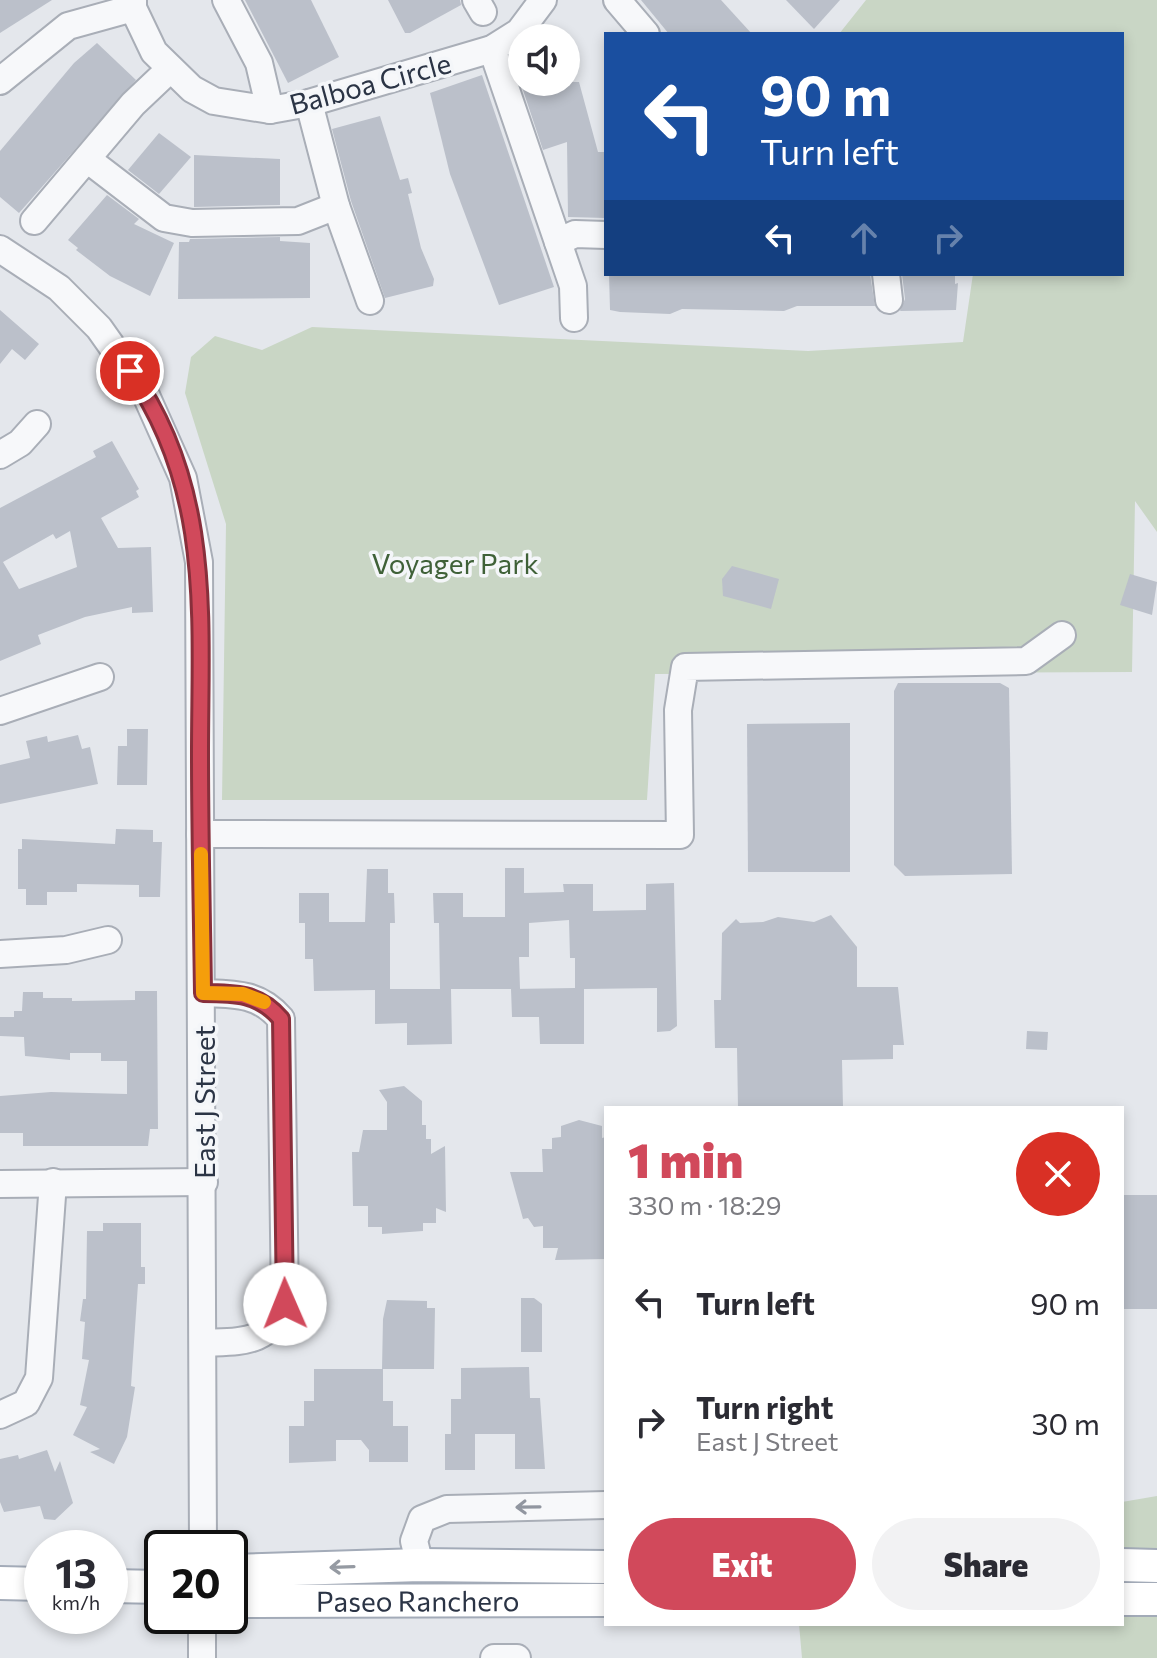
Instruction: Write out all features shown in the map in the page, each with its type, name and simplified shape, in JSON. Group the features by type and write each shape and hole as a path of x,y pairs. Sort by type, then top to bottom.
{"main road":[{"name":"Paseo Ranchero","path":"248,1570 420,1565 604,1567"},
{"path":"420,1565 426,1581 441,1588 505,1586 534,1590 566,1600"},
{"path":"1124,1565 1157,1566"},
{"path":"0,1583 24,1584"},
{"name":"Paseo Ranchero","path":"248,1599 604,1600"},
{"path":"1124,1599 1157,1599"}],"street":[{"path":"226,0 259,63 270,110"},
{"name":"Balboa Circle","path":"133,4 154,52 192,89 214,101 270,110 309,103 492,49 519,32 543,0"},
{"path":"617,0 644,32"},
{"path":"0,81 68,26 133,4"},
{"path":"492,49 573,286 574,318"},
{"path":"34,221 133,104 170,69"},
{"path":"309,103 336,206 370,301"},
{"path":"87,159 164,218 192,223 298,221 336,206"},
{"path":"558,242 575,234 604,235"},
{"name":"East J Street","path":"0,249 59,288 99,328 145,393 183,478 199,562 203,1530"},
{"path":"0,455 20,443 37,424"},
{"path":"200,834 680,835 678,710 685,667 1026,661 1062,635"},
{"path":"0,711 100,677"},
{"path":"0,954 66,950 108,940"},
{"path":"203,993 243,994 269,1004 281,1019 285,1304 276,1326 250,1340 204,1343"},
{"path":"0,1415 26,1403 39,1378 53,1182"},
{"path":"0,1184 204,1182"},
{"path":"420,1565 414,1541 422,1519 447,1509 604,1505"},
{"path":"202,1634 202,1658"},
{"path":"494,1658 517,1658"}],"green space":[{"name":"Voyager Park","path":"866,0 1157,0 1157,532 1135,501 1132,672 655,674 647,800 222,800 226,524 185,393 191,357 215,336 262,350 312,327 808,351 963,342 973,276 1124,276 1124,32 841,32"},
{"path":"1157,1496 1157,1658 802,1658 799,1626 1124,1626 1124,1502"}],"building":[{"path":"0,0 52,0 0,33"},
{"path":"245,0 311,0 339,57 288,83"},
{"path":"388,0 460,0 461,5 405,33"},
{"path":"641,0 721,0 750,32 667,32"},
{"path":"786,0 840,0 814,29"},
{"path":"97,43 136,80 19,213 0,197 0,151 74,63"},
{"path":"482,75 554,287 499,305 450,174 430,93"},
{"path":"580,86 598,152 604,152 604,218 568,217 567,142 543,150 525,96 580,96"},
{"path":"380,116 400,180 408,178 412,193 408,194 421,248 434,279 433,286 385,298 351,201 332,129"},
{"path":"159,133 191,157 159,194 128,170"},
{"path":"194,155 280,159 280,205 194,207"},
{"path":"107,195 139,219 134,224 174,243 150,296 110,276 68,240"},
{"path":"280,237 280,241 310,243 310,298 178,299 179,242 189,242 190,239"},
{"path":"609,276 870,276 875,306 797,306 784,311 682,309 670,314 610,310"},
{"path":"902,276 955,276 955,284 958,283 956,310 900,311 905,299"},
{"path":"0,310 39,344 25,360 12,349 0,364"},
{"path":"112,441 139,489 136,491 139,497 101,518 118,548 151,547 153,612 132,613 132,607 85,617 38,635 41,644 0,661 0,508 96,457 93,451","holes":["70,531 77,567 19,589 3,562 53,534 56,539"]},
{"path":"732,566 779,579 771,609 723,596 722,579"},
{"path":"1130,574 1157,582 1152,615 1120,605"},
{"path":"898,683 1000,683 1009,688 1012,874 905,876 894,865 894,691"},
{"path":"850,723 850,872 748,872 747,724"},
{"path":"127,729 148,729 147,785 117,785 118,746 127,746"},
{"path":"78,735 82,749 90,747 98,784 0,804 0,765 30,758 26,741 47,736 48,742"},
{"path":"116,829 153,830 153,842 162,842 160,897 139,897 139,885 77,884 77,892 47,892 47,905 26,905 26,889 18,889 18,849 22,849 22,839 115,844"},
{"path":"505,868 524,868 524,893 564,892 563,884 593,884 593,911 646,910 646,884 674,883 677,1026 670,1031 657,1032 657,988 584,989 584,1044 540,1044 539,1017 512,1017 511,989 451,989 452,1044 407,1045 407,1023 375,1024 375,990 314,991 313,959 305,959 305,923 299,923 299,893 329,893 329,922 365,922 367,869 388,869 388,893 394,893 395,923 390,923 390,989 440,989 439,923 434,923 433,893 463,893 463,917 505,917","holes":["569,920 570,958 575,958 575,988 520,989 519,957 529,957 529,923"]},
{"path":"831,915 857,947 857,987 898,987 904,1045 893,1045 893,1059 842,1060 843,1106 738,1106 737,1048 715,1048 714,1000 721,1000 722,933 736,919 740,923 763,922 778,917 814,922"},
{"path":"135,991 157,991 158,1129 150,1129 148,1146 23,1146 23,1133 0,1133 0,1096 51,1092 127,1094 127,1061 101,1061 101,1053 70,1053 70,1060 25,1056 24,1037 0,1036 0,1017 14,1017 14,1011 22,1011 23,992 43,992 43,998 72,998 72,1001 135,1000"},
{"path":"1027,1031 1048,1032 1047,1050 1026,1049"},
{"path":"404,1086 422,1101 422,1125 426,1125 426,1139 431,1139 431,1154 445,1146 446,1212 436,1208 436,1223 423,1223 423,1231 382,1234 382,1227 368,1227 368,1206 353,1206 352,1152 359,1152 363,1130 387,1130 387,1102 379,1090"},
{"path":"579,1120 602,1126 604,1259 555,1260 558,1248 543,1248 543,1226 534,1227 528,1218 523,1219 510,1172 543,1172 542,1149 552,1149 552,1138 561,1137 561,1126"},
{"path":"1124,1195 1157,1195 1157,1309 1124,1309"},
{"path":"103,1223 141,1223 141,1267 145,1267 145,1284 138,1284 131,1386 135,1387 127,1437 114,1464 90,1452 100,1449 73,1435 87,1407 80,1405 89,1360 82,1359 85,1322 80,1321 83,1299 86,1299 87,1231 103,1231"},
{"path":"521,1298 534,1298 542,1304 542,1352 521,1352"},
{"path":"387,1300 427,1301 427,1308 435,1308 434,1369 382,1369 383,1319"},
{"path":"529,1367 530,1398 540,1398 545,1469 515,1469 515,1434 475,1434 475,1470 445,1470 445,1434 451,1434 451,1399 461,1399 461,1368"},
{"path":"314,1369 383,1369 383,1401 393,1401 393,1426 408,1426 408,1462 369,1462 369,1450 361,1440 336,1440 336,1461 289,1463 289,1426 304,1426 304,1401 314,1401"},
{"path":"47,1450 55,1472 60,1461 73,1503 55,1520 44,1519 40,1506 4,1512 0,1502 0,1459 18,1455 19,1459"}],"slow traffic":[{"path":"201,854 203,993 243,994 264,1002"}],"route":[{"path":"130,371 145,393 183,478 199,562 203,993 243,994 269,1004 281,1019 285,1304"}]}
